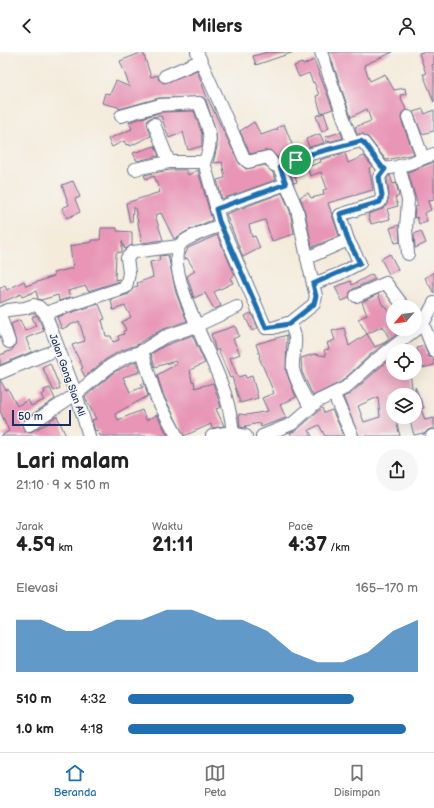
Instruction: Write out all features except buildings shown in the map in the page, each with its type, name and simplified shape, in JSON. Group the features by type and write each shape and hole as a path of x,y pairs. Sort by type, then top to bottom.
{"street":[{"path":"321,52 352,142"},
{"path":"165,76 198,57 246,161 250,163 268,157 274,165 280,167 311,154 352,142 361,141 385,169"},
{"path":"121,116 160,105 198,103 216,94"},
{"path":"198,103 211,141 204,162 216,209 221,225 266,328 289,324 314,304 316,296 297,209 280,167"},
{"path":"313,284 360,264 348,240 340,214 380,202 382,196 379,177 385,169 400,166 428,156 408,117"},
{"path":"154,124 169,162"},
{"path":"135,169 169,162 204,162"},
{"path":"400,166 408,200 406,228 408,254"},
{"path":"216,209 286,184"},
{"path":"9,342 0,314 8,310 25,308 34,305 39,307 45,313 126,287 129,273 127,258 133,252 179,246 190,238 221,225"},
{"path":"307,258 348,240"},
{"path":"179,246 177,251 181,283 196,326 210,353 240,435 219,433 212,436"},
{"path":"356,296 386,284 399,300"},
{"path":"422,321 434,304"},
{"path":"29,425 76,394 110,366 124,358 142,351 164,337 196,326 237,307"},
{"name":"Jalan Gang Sian Ali","path":"45,313 76,394 89,436"},
{"path":"289,324 296,346 293,367 296,378 310,407"},
{"path":"422,330 434,351"},
{"path":"262,436 283,433 310,407 318,401 334,395 345,388 405,336"},
{"path":"0,373 58,349"},
{"path":"142,351 156,397 177,436"},
{"path":"334,395 347,435"}],"route":[{"path":"361,141 385,169 378,181 382,196 380,202 377,204 340,214 348,240 360,264 313,284 316,296 314,304 289,324 266,328 219,221 216,209 259,195 286,184 280,167 296,160 352,142 361,141"}]}
